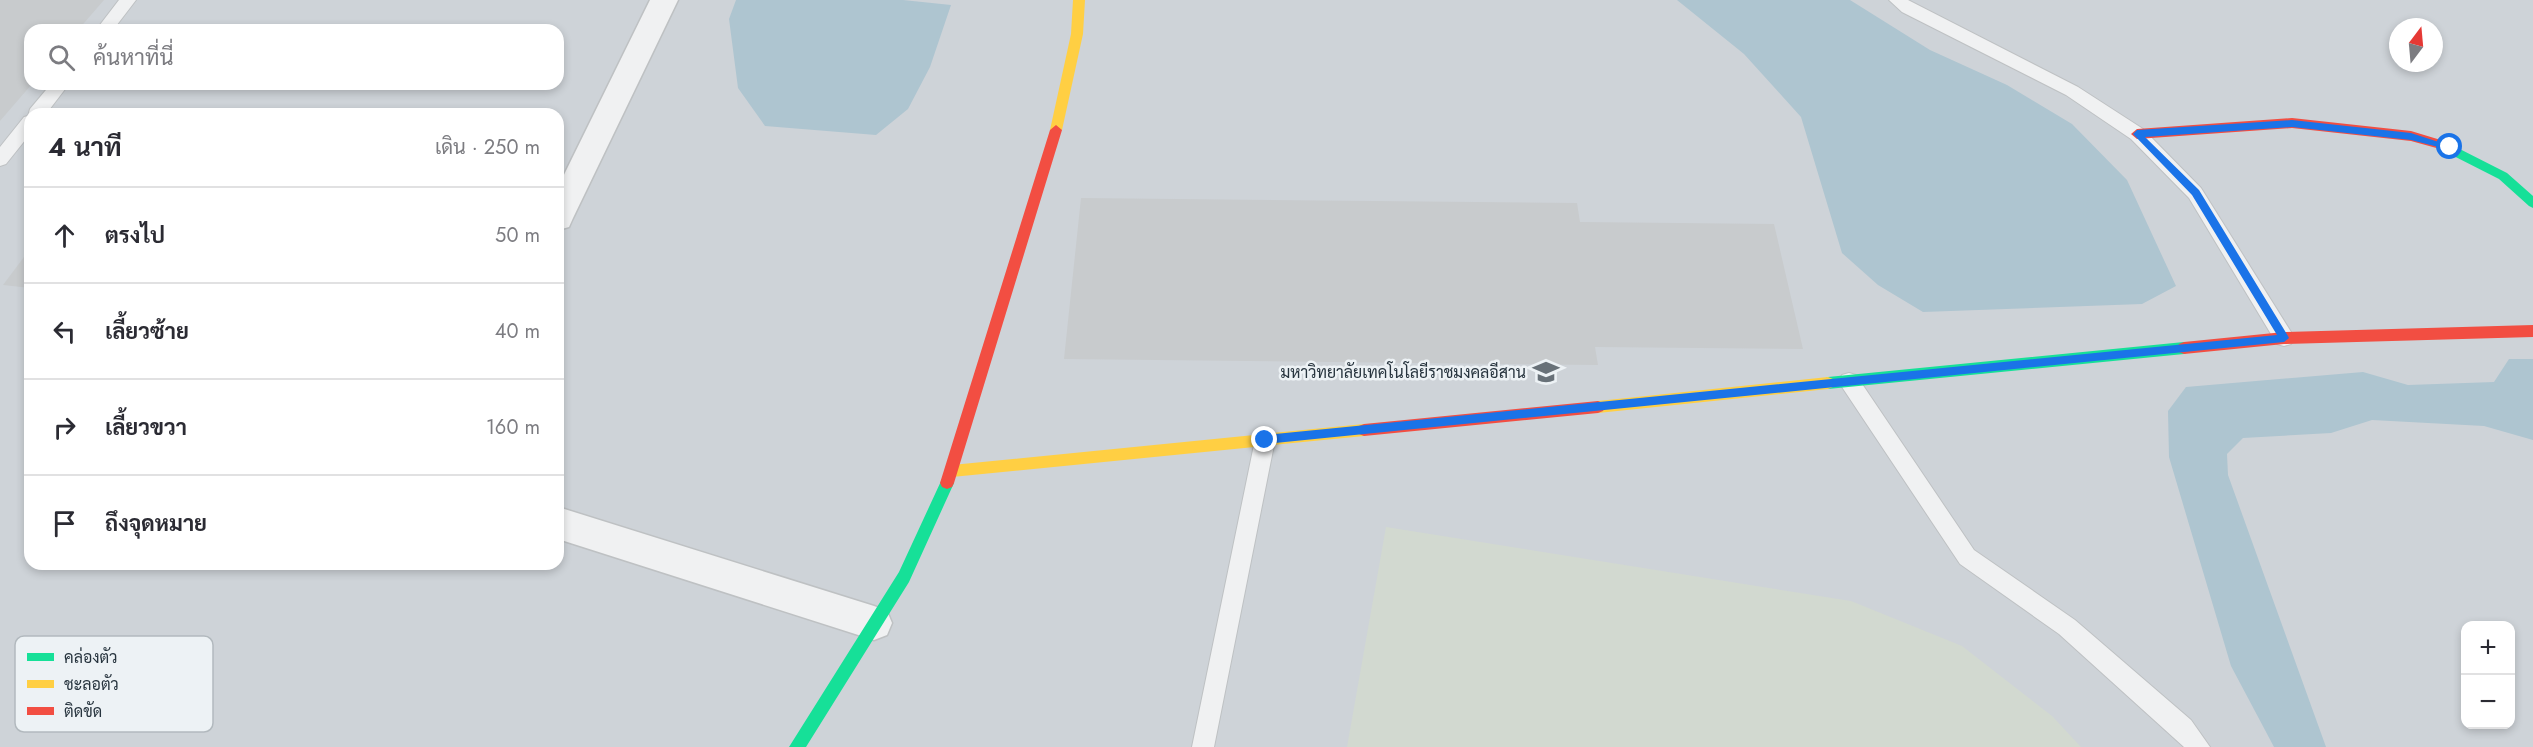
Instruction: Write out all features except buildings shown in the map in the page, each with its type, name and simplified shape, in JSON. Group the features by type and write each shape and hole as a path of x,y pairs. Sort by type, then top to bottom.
{"street":[{"path":"564,206 664,0"},
{"path":"797,747 904,577 952,471 1059,120 1077,34 1079,0"},
{"path":"2137,134 2292,123 2411,136 2450,147 2503,176 2533,203"},
{"path":"952,471 2284,338 2533,331"},
{"path":"564,525 874,624"}],"lane":[{"path":"109,24 128,0"},
{"path":"1897,0 1908,8 2072,91 2137,134 2196,193 2284,338"},
{"path":"41,108 56,90"},
{"path":"0,159 24,129"},
{"path":"1849,381 1966,557 2067,627 2183,728 2199,747"},
{"path":"1203,747 1265,440"}],"shaded area":[{"name":"มหาวิทยาลัยเทคโนโลยีราชมงคลอีสาน","path":"0,0 2533,0 2533,747 0,747"},
{"path":"1386,527 1851,601 1962,646 2052,716 2081,747 1347,747"}],"water":[{"path":"736,0 903,0 951,5 930,67 908,109 876,135 765,126 738,88 729,19"},
{"path":"1677,0 1850,0 1930,50 2007,85 2072,124 2127,180 2176,286 2142,304 1923,312 1878,285 1842,253 1801,117 1744,54"},
{"path":"2509,359 2533,359 2533,440 2484,426 2372,420 2331,433 2243,438 2227,454 2228,475 2326,747 2274,747 2231,666 2169,457 2168,411 2186,387 2363,372 2408,385 2494,382"}],"traffic: fast":[{"path":"2440,144 2503,176 2533,203"},
{"path":"1828,383 2184,348"},
{"path":"797,747 904,577 947,483"}],"traffic: slow":[{"path":"1056,130 1077,34 1079,0"},
{"path":"1598,407 1828,383"},
{"path":"952,471 1364,430"}],"traffic: jam":[{"path":"2137,134 2292,123 2411,136 2440,144"},
{"path":"947,483 1056,130"},
{"path":"2184,348 2284,338 2533,331"},
{"path":"1364,430 1598,407"}],"place":[{"name":"มหาวิทยาลัยเทคโนโลยีราชมงคลอีสาน","path":"1546,372"}],"route":[{"path":"1265,440 2284,338 2196,193 2137,134 2292,123 2411,136 2450,147"}]}
